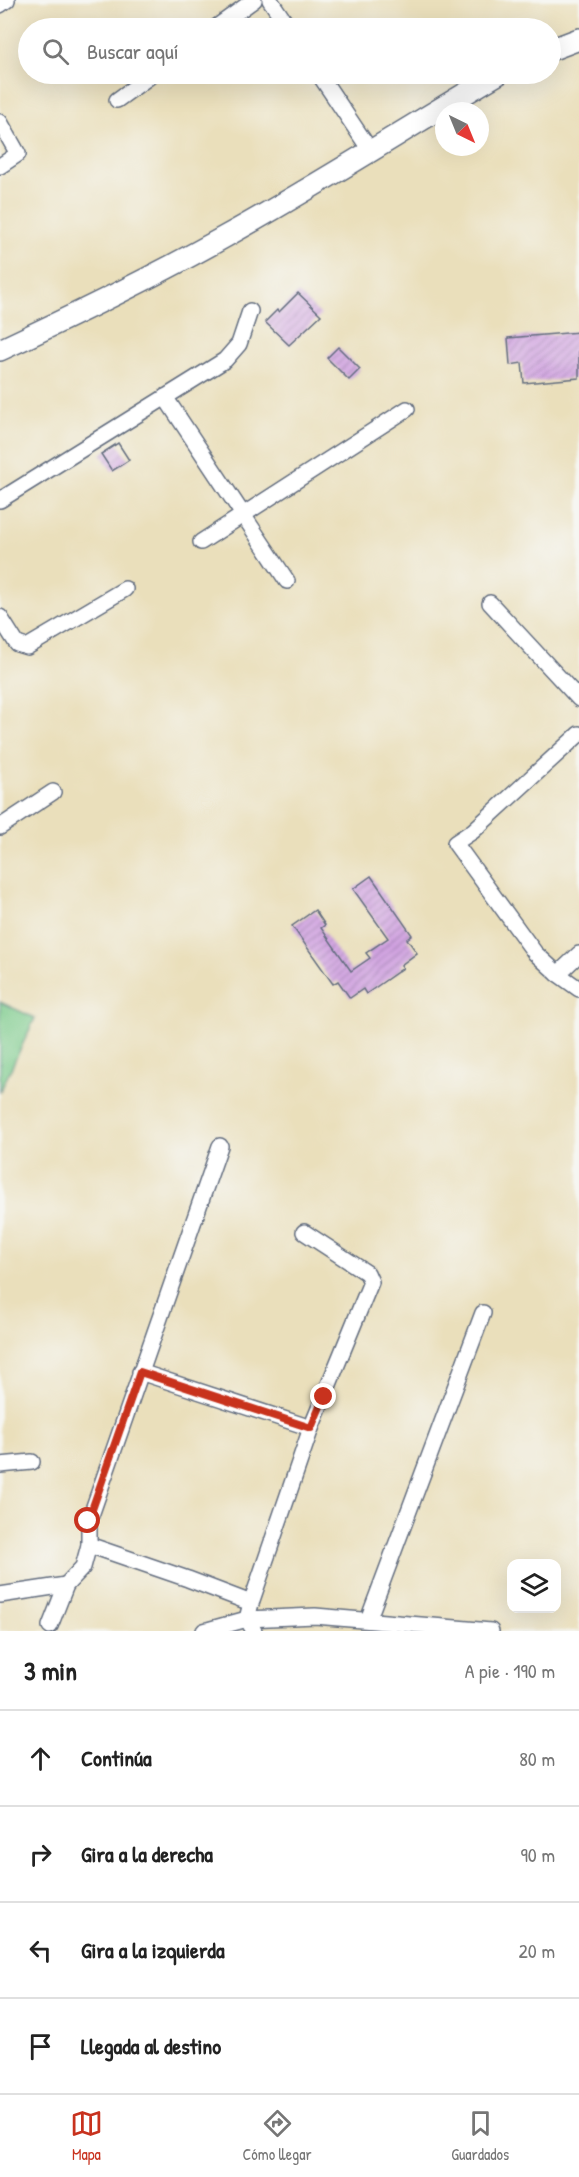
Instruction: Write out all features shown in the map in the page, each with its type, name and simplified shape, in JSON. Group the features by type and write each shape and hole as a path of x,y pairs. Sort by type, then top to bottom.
{"street":[{"path":"0,5 7,0"},
{"path":"229,18 254,0"},
{"path":"270,0 282,18"},
{"path":"561,46 579,39"},
{"path":"117,100 139,84"},
{"path":"326,84 370,150"},
{"path":"0,350 108,299 226,236 481,84"},
{"path":"0,122 18,154 0,166"},
{"path":"0,500 225,360 239,344 250,311"},
{"path":"165,398 287,581"},
{"path":"201,542 407,409"},
{"path":"0,617 17,644 27,647 126,589"},
{"path":"490,603 579,699"},
{"path":"579,734 473,831 455,843 535,953 579,989"},
{"path":"0,827 53,792"},
{"path":"558,974 579,954"},
{"path":"50,1626 66,1585 83,1568 89,1545 88,1521 220,1146"},
{"path":"250,1625 251,1603 311,1428 371,1282 368,1273 304,1232"},
{"path":"368,1620 483,1313"},
{"path":"140,1372 311,1428"},
{"path":"0,1465 32,1462"},
{"path":"89,1545 251,1603"},
{"path":"0,1595 66,1585"},
{"path":"204,1631 315,1616 491,1631"}],"green space":[{"path":"0,1002 35,1018 0,1092"}],"building":[{"path":"298,293 321,315 289,345 265,322"},
{"path":"579,332 579,378 524,383 522,363 510,365 508,338"},
{"path":"338,347 360,369 349,380 327,358"},
{"path":"118,443 129,460 112,471 101,454"},
{"path":"371,876 412,935 407,939 417,953 401,965 403,968 366,994 363,989 350,998 338,981 333,984 292,926 315,910 325,925 321,928 351,971 370,958 366,953 388,938 353,889"}],"route":[{"path":"88,1521 140,1372 311,1428 324,1397"}]}
